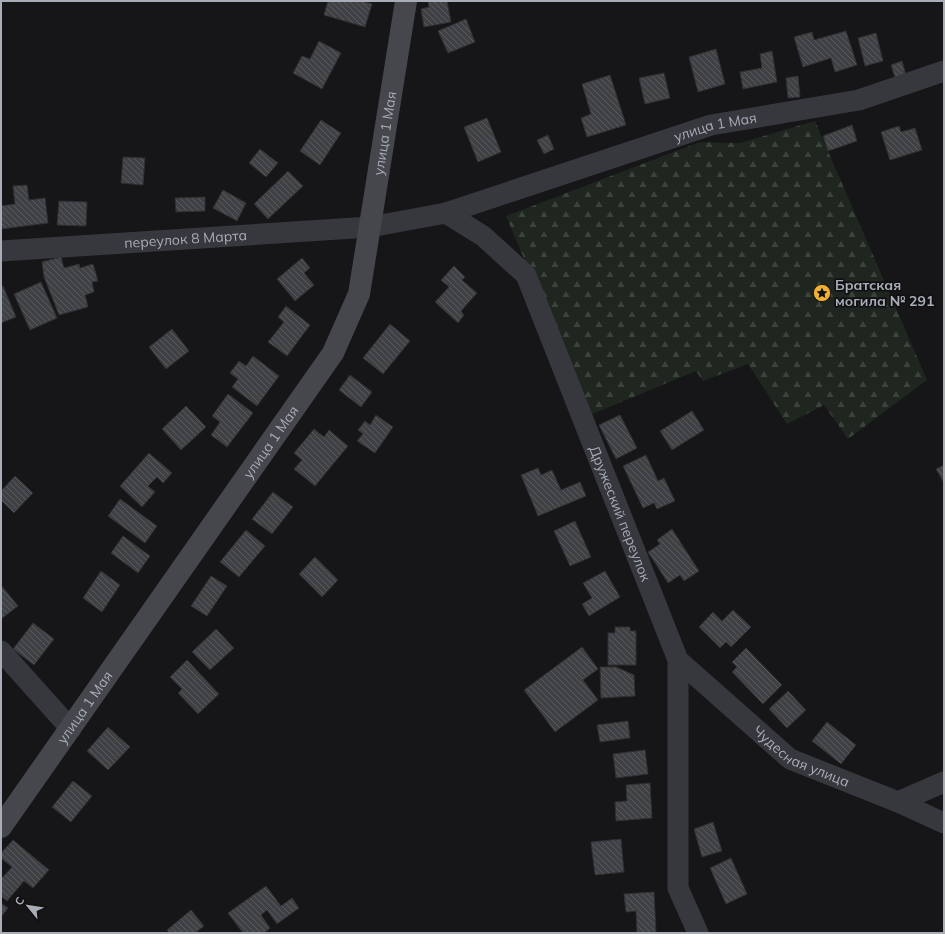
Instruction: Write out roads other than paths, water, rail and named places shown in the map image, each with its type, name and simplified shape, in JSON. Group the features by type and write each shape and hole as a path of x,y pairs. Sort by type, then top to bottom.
{"street":[{"name":"улица 1 Мая","path":"1,827 333,353 359,294 406,1"},
{"name":"улица 1 Мая","path":"446,212 711,125 859,100 944,71"},
{"path":"370,227 446,212"},
{"name":"Дружеский переулок","path":"446,212 483,236 526,275 678,660 678,888 698,933"},
{"name":"переулок 8 Марта","path":"1,251 370,227"},
{"path":"1,651 71,729"},
{"name":"Чудесная улица","path":"678,660 790,759 898,802 944,823"},
{"path":"898,802 944,782"}],"place":[{"name":"Братская могила № 291","path":"822,293"}]}
